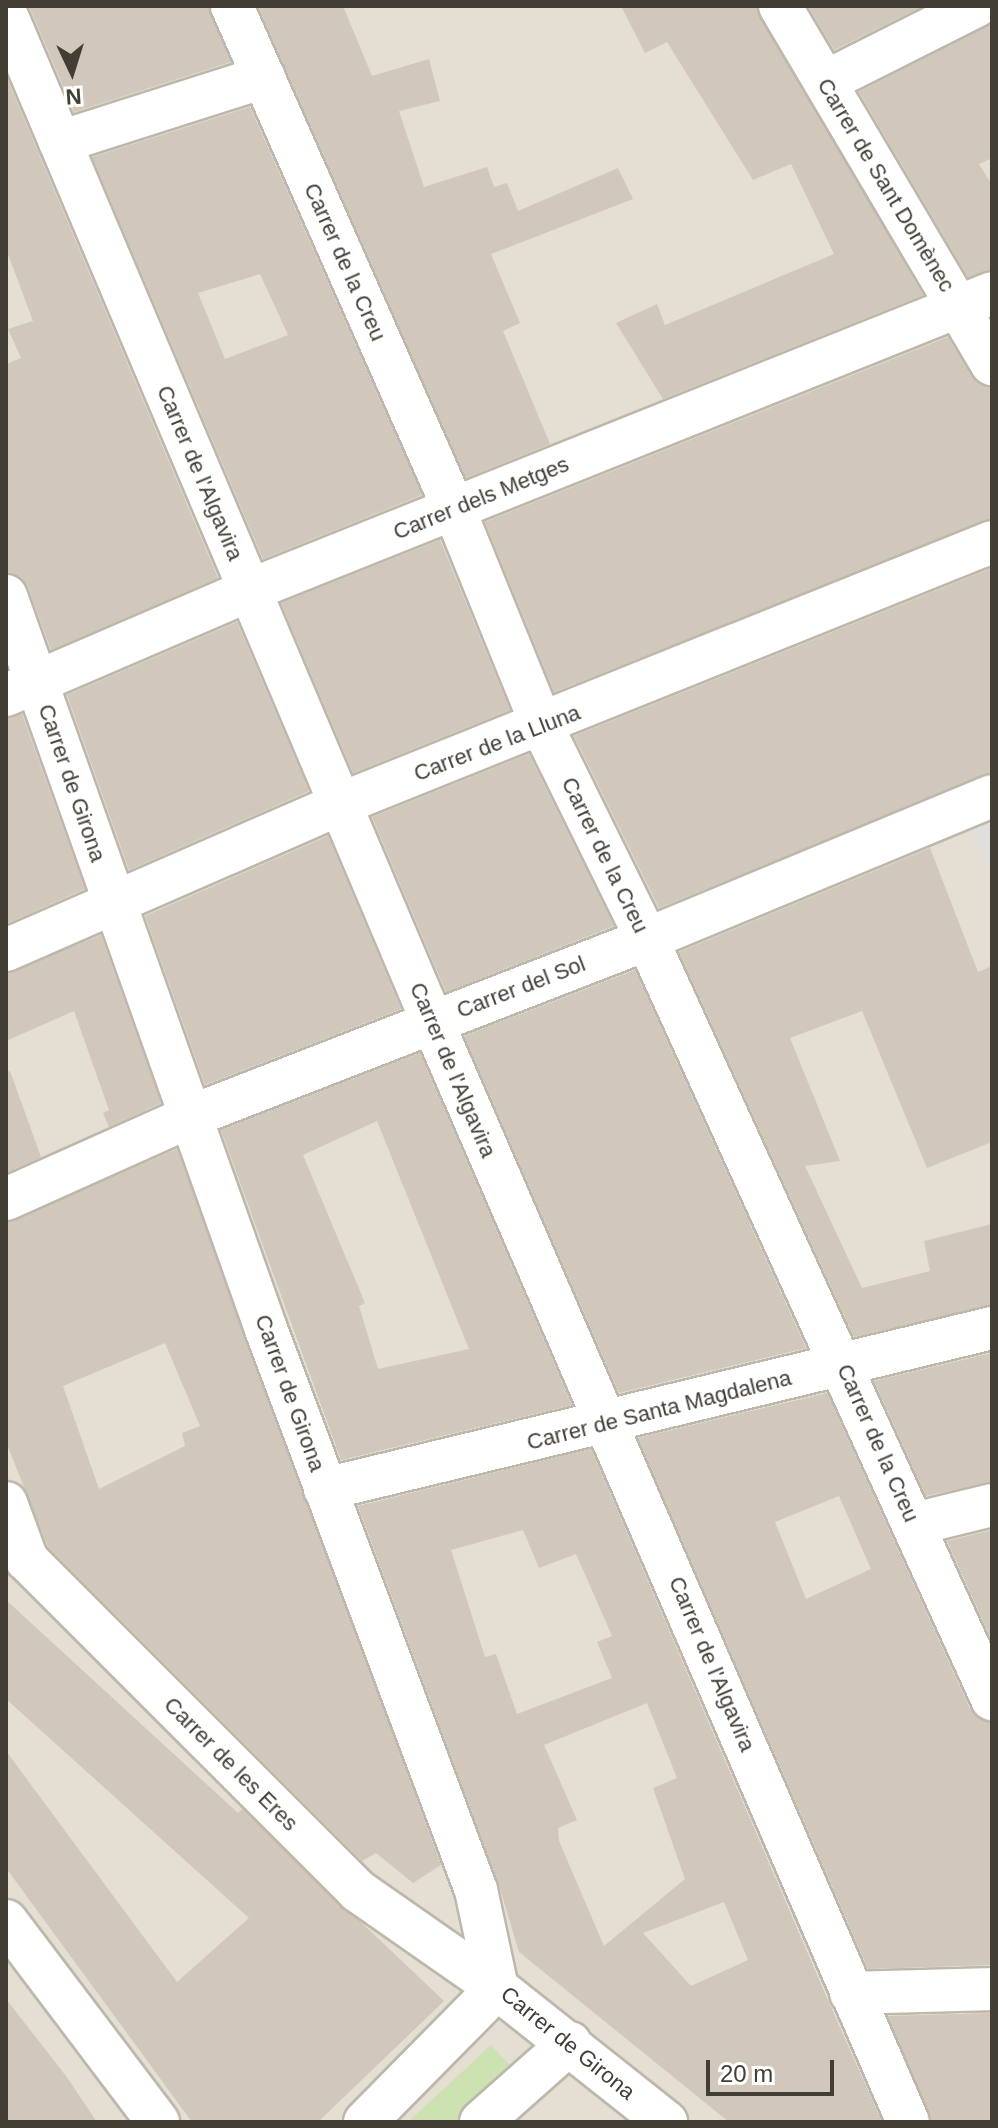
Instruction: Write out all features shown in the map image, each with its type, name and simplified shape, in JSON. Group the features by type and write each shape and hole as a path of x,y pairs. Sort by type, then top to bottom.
{"street":[{"name":"Carrer de la Creu","path":"232,6 454,509 542,726 647,939 992,1699"},
{"name":"Carrer de Sant Domènec","path":"780,6 825,82 975,300 992,364"},
{"path":"825,82 976,6"},
{"name":"Carrer de l'Algavira","path":"6,14 432,1021 908,2122"},
{"path":"60,142 264,77"},
{"name":"Carrer dels Metges","path":"22,688 250,590 975,300"},
{"name":"Carrer de la Lluna","path":"6,950 340,804 542,726 992,542"},
{"name":"Carrer de Girona","path":"6,596 22,688 113,904 325,1489 476,1890 497,1988 666,2122"},
{"name":"Carrer del Sol","path":"6,1199 189,1117 647,939 992,796"},
{"name":"Carrer de Santa Magdalena","path":"325,1489 992,1328"},
{"name":"Carrer de les Eres","path":"6,1503 17,1569 358,1891 497,1988"},
{"path":"914,1524 992,1505"},
{"path":"6,1921 158,2122"},
{"path":"365,2122 497,1988"},
{"path":"851,1993 992,1989"},
{"path":"481,2122 570,2043"}],"shaded area":[{"path":"6,6 992,6 992,2122 6,2122"},
{"path":"992,812 992,877 968,821"}],"green space":[{"path":"491,2045 518,2074 465,2122 408,2122"}],"building":[{"path":"29,6 208,6 231,62 74,112"},
{"path":"258,6 343,6 372,76 429,59 440,101 399,111 424,187 487,167 494,187 507,183 518,211 618,168 633,199 491,254 520,323 503,331 550,444 466,478"},
{"path":"621,6 756,6 923,295 663,399 616,323 657,304 665,325 834,254 791,164 753,180 667,42 645,53"},
{"path":"808,6 923,6 834,50"},
{"path":"992,23 992,158 979,164 992,185 992,270 968,277 859,92"},
{"path":"6,76 218,578 51,650 28,587 21,577 6,573 6,364 21,358 8,329 33,321 6,249"},
{"path":"250,107 422,495 263,559 92,157","holes":["260,274 288,335 225,359 198,293"]},
{"path":"948,337 972,377 992,388 992,519 554,692 485,522"},
{"path":"440,540 510,710 353,773 281,603"},
{"path":"992,568 992,773 659,908 574,736"},
{"path":"237,622 309,791 129,870 67,695"},
{"path":"22,714 85,889 6,924 6,719"},
{"path":"529,754 614,926 446,992 372,817"},
{"path":"328,836 401,1009 205,1085 145,916"},
{"path":"930,848 978,972 992,966 992,1142 927,1168 862,1011 790,1038 840,1161 805,1166 862,1288 930,1271 924,1241 992,1224 992,1305 854,1337 679,952"},
{"path":"101,935 161,1103 109,1127 103,1113 109,1110 74,1011 6,1041 6,974"},
{"path":"635,970 806,1348 619,1393 464,1036"},
{"path":"420,1053 572,1405 341,1460 221,1130","holes":["377,1121 469,1349 378,1369 359,1306 365,1303 303,1155"]},
{"path":"10,1071 41,1157 6,1173 6,1072"},
{"path":"177,1149 441,1865 413,1883 376,1853 362,1861 48,1547 6,1442 6,1223","holes":["165,1343 200,1426 182,1433 185,1446 99,1489 63,1386"]},
{"path":"992,1353 992,1482 926,1496 874,1381"},
{"path":"827,1393 970,1709 992,1723 992,1965 868,1969 638,1438","holes":["839,1496 871,1569 806,1599 775,1522"]},
{"path":"591,1449 882,2122 729,2122 519,1952 498,1882 358,1506","holes":["523,1530 539,1568 576,1554 612,1636 597,1642 612,1678 517,1714 496,1654 485,1657 451,1550","647,1703 677,1778 653,1788 685,1879 604,1946 559,1841 558,1828 577,1820 544,1745","724,1902 748,1960 691,1986 643,1933"]},
{"path":"992,1530 992,1641 947,1541"},
{"path":"6,1600 238,1813 242,1809 444,2001 318,2122 192,2122 6,1868 6,1751 177,1982 249,1918 6,1699"},
{"path":"6,1999 66,2076 97,2122 6,2122"},
{"path":"992,2013 992,2122 932,2122 888,2016"}]}
